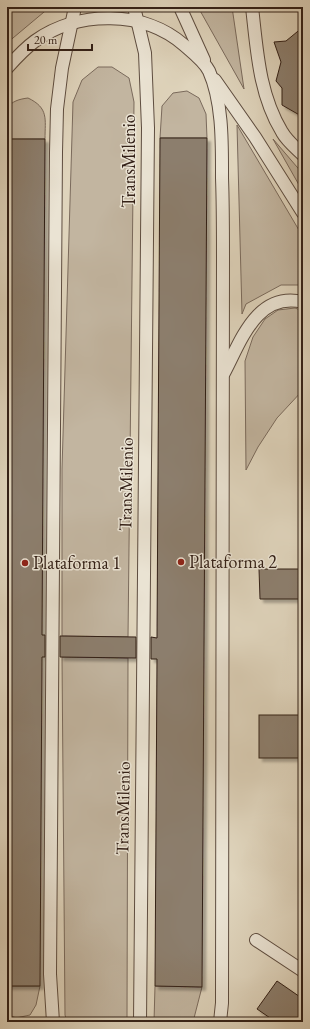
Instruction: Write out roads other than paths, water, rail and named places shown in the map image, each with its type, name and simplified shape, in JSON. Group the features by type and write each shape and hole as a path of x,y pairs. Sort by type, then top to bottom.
{"lane":[{"path":"52,1022 50,974 56,152 57,109 62,68 73,23 75,7"},
{"name":"TransMilenio","path":"134,7 145,53 148,128 140,1022"},
{"path":"180,7 208,70 219,106 222,134 222,1003 220,1022"},
{"path":"252,7 259,71 267,99 283,134 303,155"},
{"path":"7,68 19,54 36,40 53,30 73,23 92,19 117,18 138,20 171,34 193,53 208,70 255,137 303,213"},
{"path":"222,376 253,319 264,308 286,300 303,302"},
{"path":"256,940 303,971"},
{"path":"213,1022 222,1003"}],"place":[{"name":"Plataforma 2","path":"181,562"},
{"name":"Plataforma 1","path":"25,563"}]}
